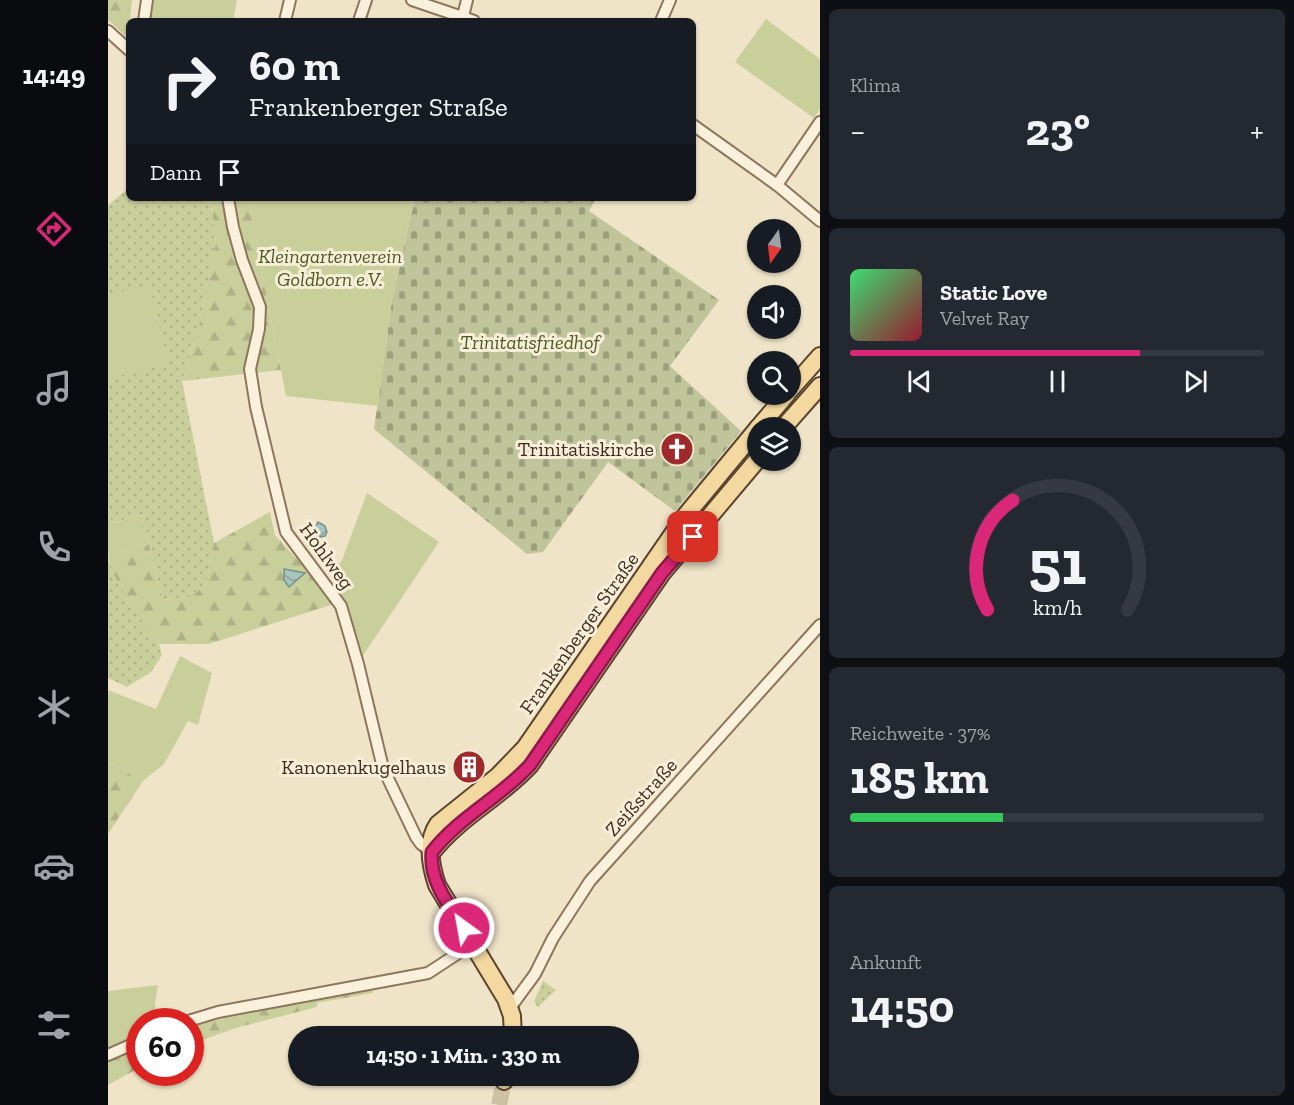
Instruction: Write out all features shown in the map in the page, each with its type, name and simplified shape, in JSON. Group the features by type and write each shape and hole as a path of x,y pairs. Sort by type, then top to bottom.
{"main road":[{"path":"801,378 820,356"},
{"path":"793,417 820,386"},
{"name":"Frankenberger Straße","path":"767,417 778,405"},
{"name":"Frankenberger Straße","path":"512,1026 510,1008 438,885 432,866 432,836 438,824 498,776 525,748 686,515 747,441"},
{"name":"Frankenberger Straße","path":"432,852 450,833 517,779 530,765 662,573 748,471"}],"street":[{"path":"144,18 147,0"},
{"path":"286,18 290,0"},
{"path":"360,18 366,0"},
{"path":"412,0 462,18 467,0"},
{"path":"662,18 670,0"},
{"path":"108,31 126,47"},
{"path":"777,185 820,122"},
{"path":"696,127 777,185 820,221"},
{"name":"Hohlweg","path":"229,201 242,260 260,307 259,329 250,369 256,407 286,532 341,606 358,664 383,768 416,837 432,852"},
{"name":"Zeißstraße","path":"510,1008 535,974 553,938 591,881 820,625"},
{"path":"204,1016 428,973 474,943"},
{"path":"108,1055 126,1047"}],"green space":[{"path":"108,0 132,0 130,18 126,18 126,36 108,20"},
{"path":"151,0 237,0 234,18 149,18"},
{"path":"766,19 820,59 820,109 814,118 735,62"},
{"path":"126,190 126,201 210,201 216,242 200,323 182,381 214,543 206,584 191,597 163,600 142,515 113,523 108,514 108,205"},
{"path":"210,201 249,201 281,370 182,381 200,323 216,242"},
{"name":"Kleingartenverein Goldborn e.V.","path":"249,201 414,201 392,300 378,406 286,396"},
{"name":"Trinitatisfriedhof","path":"414,201 594,201 589,211 719,300 670,366 741,431 675,511 608,462 543,552 527,554 374,429 392,300"},
{"path":"150,285 168,364 108,378 108,295"},
{"path":"367,493 439,542 362,657 350,613 332,574 342,560"},
{"path":"270,512 275,535 337,603 209,644 159,644 114,575 108,555 149,544 163,600 191,597 206,584 214,543"},
{"path":"108,513 113,523 142,515 149,544 108,555"},
{"path":"108,561 126,594 159,644 162,655 151,672 127,687 108,678"},
{"path":"180,656 212,673 198,725 188,721 164,764 143,781 108,762 108,690 156,709"},
{"path":"108,762 143,781 108,834"},
{"path":"543,981 556,990 538,1007 534,1002"},
{"path":"158,985 156,1008 126,1008 126,1042 108,1050 108,991"},
{"path":"372,990 373,993 317,1003 317,1007 236,1028 204,1039 204,1023"},
{"path":"126,1052 126,1075 108,1085 108,1060"}],"water":[{"path":"318,522 325,526 327,532 325,536 315,535 313,531"},
{"path":"284,569 305,573 289,587 284,580"}],"tunnel":[{"path":"499,1105 503,1086"}],"place":[{"name":"Trinitatiskirche","path":"677,449"},
{"name":"Kanonenkugelhaus","path":"469,767"}],"route":[{"path":"464,928 438,885 432,866 432,852 450,833 517,779 530,765 662,573 693,537"}]}
